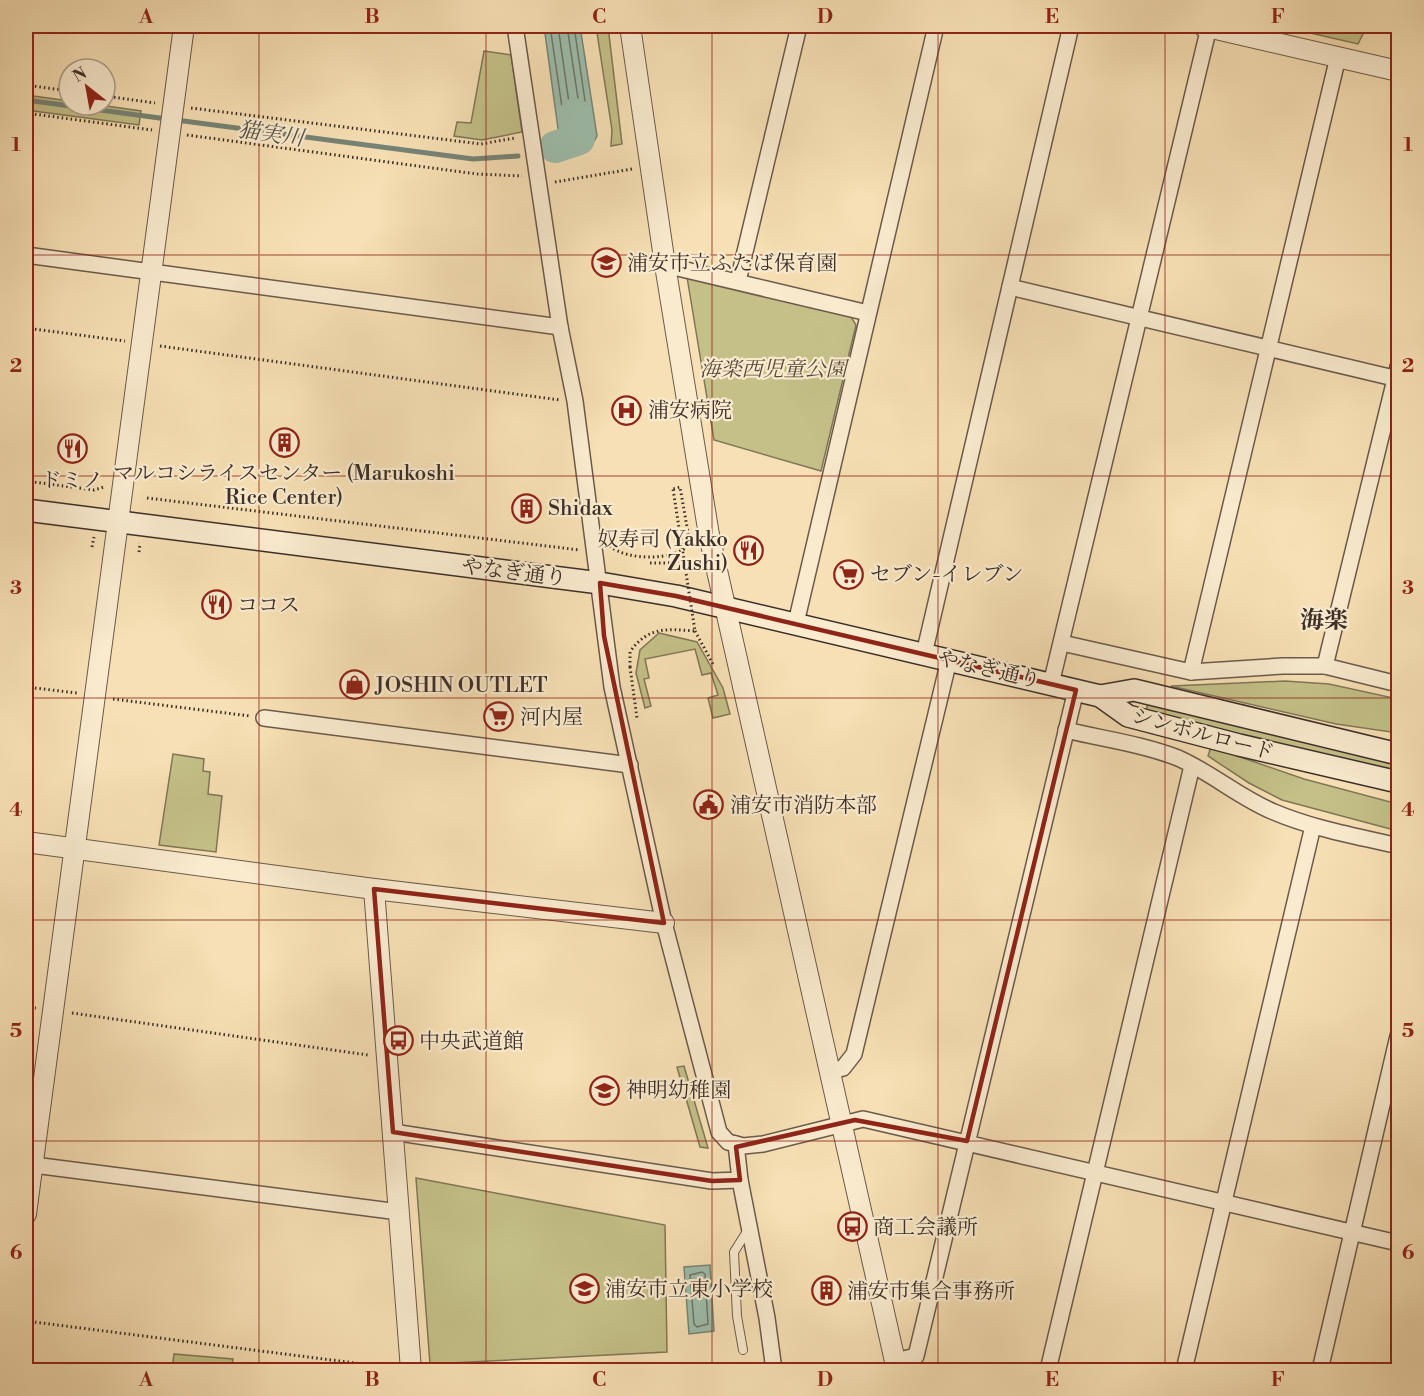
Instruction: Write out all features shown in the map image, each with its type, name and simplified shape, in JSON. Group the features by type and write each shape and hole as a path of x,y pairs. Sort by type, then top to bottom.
{"main road":[{"name":"やなぎ通り","path":"26,510 600,583 796,623 1100,696"},
{"name":"シンボルロード","path":"1100,696 1134,690 1398,754"},
{"name":"シンボルロード","path":"1100,696 1128,716 1398,783"}],"street":[{"path":"26,1214 29,1164 184,26"},
{"path":"515,26 560,327 575,401 612,687 664,923 719,1132 728,1142 763,1144 863,1119 967,1141 1398,1243"},
{"path":"630,26 665,265 710,536 896,1366 916,1356 1076,690"},
{"path":"738,281 799,26"},
{"path":"796,623 936,26"},
{"path":"924,654 1071,26"},
{"path":"1051,684 1206,26 1398,71"},
{"path":"1191,672 1338,57"},
{"path":"26,255 560,327"},
{"path":"665,265 868,313"},
{"path":"1010,287 1267,348 1398,375 1325,666"},
{"path":"1062,643 1191,672 1283,666 1325,666 1398,684"},
{"path":"831,1071 843,1068 854,1054 949,660"},
{"path":"264,718 630,765"},
{"path":"1066,730 1154,750 1192,766 1258,805 1313,826 1398,846"},
{"path":"1048,1371 1192,766"},
{"path":"1184,1371 1313,826"},
{"path":"26,842 374,889 664,923"},
{"path":"374,889 411,1370"},
{"path":"1320,1371 1398,1036"},
{"path":"393,1132 712,1181 740,1180"},
{"path":"736,1144 740,1180 767,1318 774,1371"},
{"path":"29,1164 399,1212"}],"lane":[{"path":"743,1350 737,1316 734,1252 749,1228"}],"path":[{"path":"26,85 57,89"},
{"path":"117,98 481,144 531,135"},
{"path":"26,113 557,183 633,169"},
{"path":"26,328 127,342 129,332"},
{"path":"160,346 575,401"},
{"path":"26,481 94,490 107,486"},
{"path":"147,498 580,550 583,540 605,541 616,550 628,554 650,556 679,553 686,549 690,544 680,487 673,489 685,563 695,631 714,666"},
{"path":"650,563 685,563"},
{"path":"637,723 630,652 647,634 659,629 695,631"},
{"path":"26,687 82,693"},
{"path":"108,698 264,718"},
{"path":"26,1007 42,1009"},
{"path":"63,1012 387,1057"},
{"path":"26,1321 411,1370"}],"highlighted area":[{"path":"600,583 676,596 1076,690 967,1141 855,1120 736,1147 740,1180 712,1181 393,1132 374,889 664,923 604,636"}],"green space":[{"path":"596,26 608,26 622,144 611,146 612,130"},
{"path":"1280,26 1350,26 1349,32 1359,27 1365,30 1358,44"},
{"path":"484,51 511,55 522,132 482,140 454,136 457,122 471,123"},
{"path":"26,95 57,99 57,114 26,110"},
{"path":"117,108 141,111 139,125 79,117 117,117"},
{"name":"海楽西児童公園","path":"687,277 850,315 856,325 821,471 714,440"},
{"path":"659,633 697,642 723,688 730,714 713,718 708,698 718,695 711,673 702,675 695,649 645,659 649,678 644,679 651,706 645,708 636,673 640,650"},
{"path":"1285,681 1329,684 1398,699 1398,733 1336,724 1171,686"},
{"path":"1148,702 1398,763 1398,772 1146,712"},
{"path":"1211,747 1304,779 1398,804 1398,831 1282,800 1249,783 1208,756"},
{"path":"173,754 204,759 203,771 210,772 208,794 222,796 216,852 159,845"},
{"path":"684,1066 708,1148 700,1147 677,1067"},
{"name":"浦安市立東小学校","path":"416,1178 665,1225 667,1352 430,1364"},
{"path":"174,1354 233,1359 231,1370 172,1370"}],"water":[{"path":"544,26 580,26 597,136 591,146 574,156 562,158"},
{"path":"710,1265 714,1331 689,1334 684,1267"}],"waterway":[{"name":"猫実川","path":"26,100 167,119"},
{"name":"猫実川","path":"555,147 579,139 575,114"},
{"name":"猫実川","path":"176,120 473,159 518,156"}],"place":[{"name":"浦安市立ふたば保育園","path":"606,263"},
{"name":"浦安病院","path":"627,410"},
{"name":"マルコシライスセンター (Marukoshi Rice Center)","path":"284,442"},
{"name":"ドミノ","path":"72,449"},
{"name":"Shidax","path":"527,508"},
{"name":"奴寿司 (Yakko Zushi)","path":"749,551"},
{"name":"セブン-イレブン","path":"849,574"},
{"name":"ココス","path":"216,605"},
{"name":"JOSHIN OUTLET","path":"354,685"},
{"name":"河内屋","path":"499,717"},
{"name":"浦安市消防本部","path":"709,805"},
{"name":"中央武道館","path":"398,1041"},
{"name":"神明幼稚園","path":"605,1090"},
{"name":"商工会議所","path":"852,1227"},
{"name":"浦安市立東小学校","path":"584,1289"},
{"name":"浦安市集合事務所","path":"826,1291"}],"district":[{"name":"海楽","path":"1324,620"}]}
